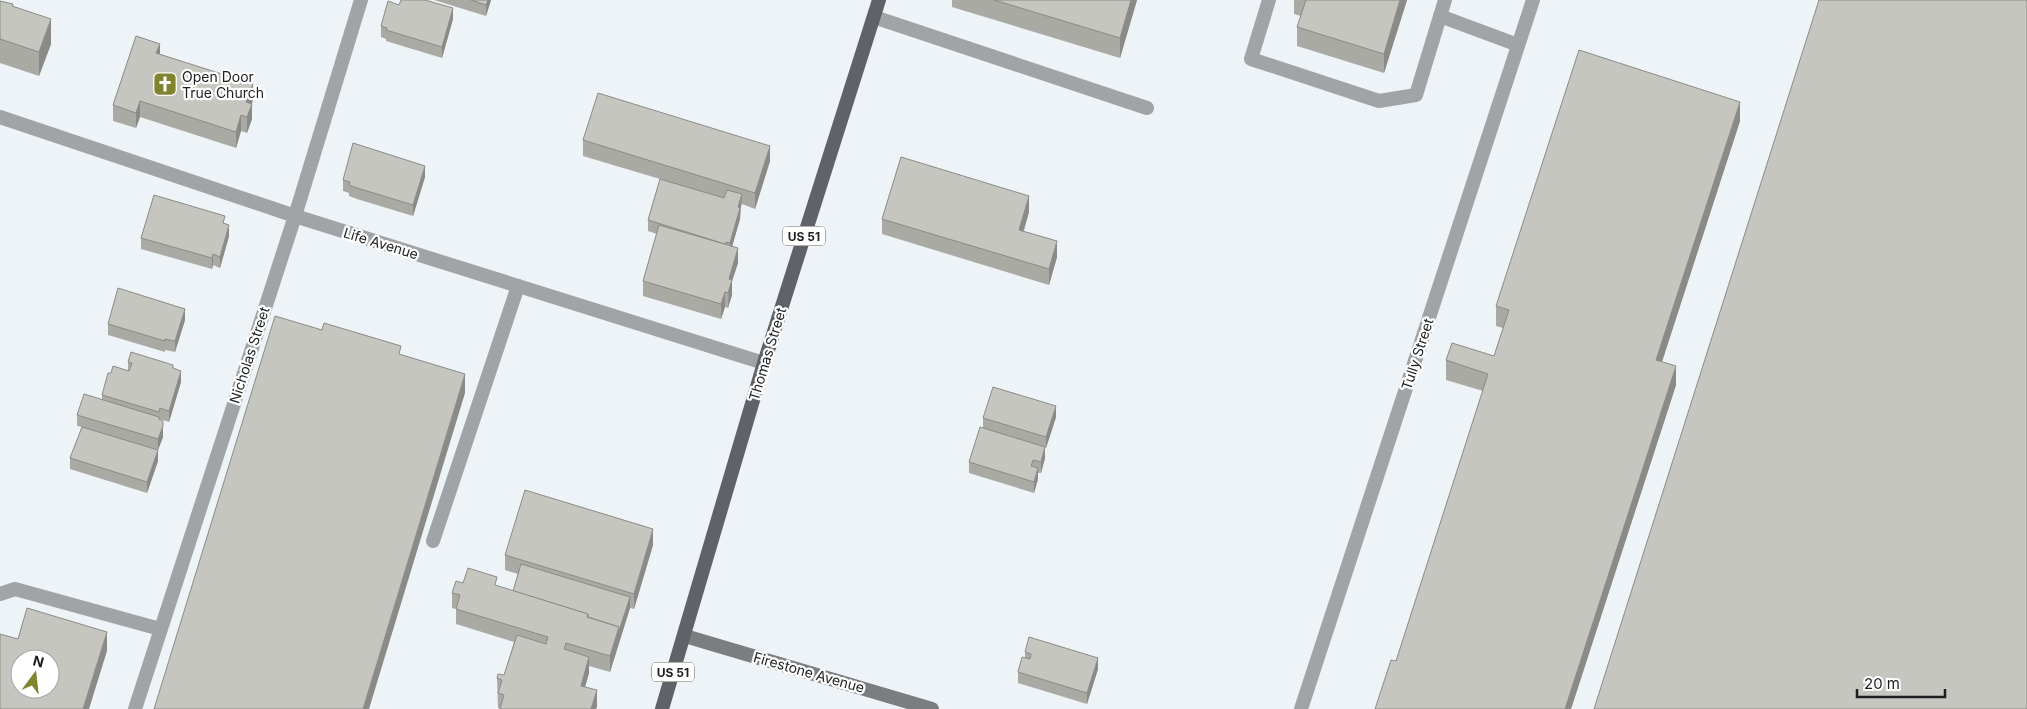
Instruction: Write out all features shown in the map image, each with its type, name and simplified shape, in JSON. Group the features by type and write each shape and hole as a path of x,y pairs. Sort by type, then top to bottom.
{"main road":[{"name":"Thomas Street","path":"662,709 764,364 879,0"},
{"name":"Firestone Avenue","path":"685,636 932,709"}],"street":[{"name":"Nicholas Street","path":"134,709 295,216 361,0"},
{"path":"1269,0 1251,59 1379,101 1416,95 1445,0"},
{"name":"Tully Street","path":"1301,709 1533,0"},
{"path":"1440,16 1518,45"},
{"path":"874,17 1147,108"},
{"name":"Life Avenue","path":"0,117 295,216 764,364"},
{"path":"433,541 518,286"},
{"path":"0,594 15,589 160,629"}],"building":[{"path":"401,0 425,0 453,8 442,47 386,30 387,28 381,26 388,1 399,5"},
{"path":"471,0 488,0 486,5"},
{"path":"994,0 1131,0 1120,38"},
{"path":"1306,0 1400,0 1384,54 1297,27"},
{"path":"1819,0 2027,0 2027,709 1594,709"},
{"path":"0,1 51,19 39,52 0,39"},
{"name":"Open Door True Church","path":"136,36 160,44 156,53 253,84 246,102 252,104 247,117 241,115 236,132 140,101 136,113 113,105"},
{"path":"1579,50 1740,102 1656,360 1676,366 1565,709 1375,709 1391,660 1396,661 1488,374 1446,360 1452,343 1494,356 1509,310 1496,306"},
{"path":"598,93 770,146 755,193 583,140"},
{"path":"353,143 425,166 413,205 357,188 349,185 350,182 343,180"},
{"path":"901,157 1029,196 1019,230 1057,241 1049,269 882,219"},
{"path":"660,179 724,198 727,190 742,194 730,243 726,242 725,244 648,220"},
{"path":"154,195 225,216 223,223 229,225 220,257 213,254 212,258 141,238"},
{"path":"659,225 738,248 729,279 732,280 728,293 725,292 721,304 643,281"},
{"path":"118,288 185,309 175,341 165,339 165,341 108,324"},
{"path":"275,316 322,330 324,323 401,346 399,354 465,374 363,709 154,709"},
{"path":"131,352 173,365 173,368 181,371 169,411 160,408 159,412 102,395 108,373 111,373 113,366 129,371 132,363 128,362"},
{"path":"993,387 1056,406 1046,437 983,418"},
{"path":"84,394 159,417 163,421 163,426 158,439 77,415"},
{"path":"82,427 158,450 147,482 70,458"},
{"path":"980,427 1045,447 1041,462 1033,460 1031,466 1038,468 1034,482 969,462"},
{"path":"525,490 653,529 634,594 505,555"},
{"path":"521,564 630,597 619,631 619,627 588,617 588,614 513,591"},
{"path":"468,568 497,577 495,585 588,614 587,617 619,627 610,656 566,643 564,649 589,657 581,686 597,690 591,709 500,709 504,695 498,693 502,680 497,678 498,674 504,675 517,635 546,644 548,637 456,609 460,595 452,593 456,581 463,583"},
{"path":"27,608 107,632 83,709 0,709 0,634 18,639"},
{"path":"1029,637 1098,658 1087,693 1018,672 1022,657 1030,659 1031,654 1025,652"}],"place":[{"name":"Open Door True Church","path":"165,84"}]}
